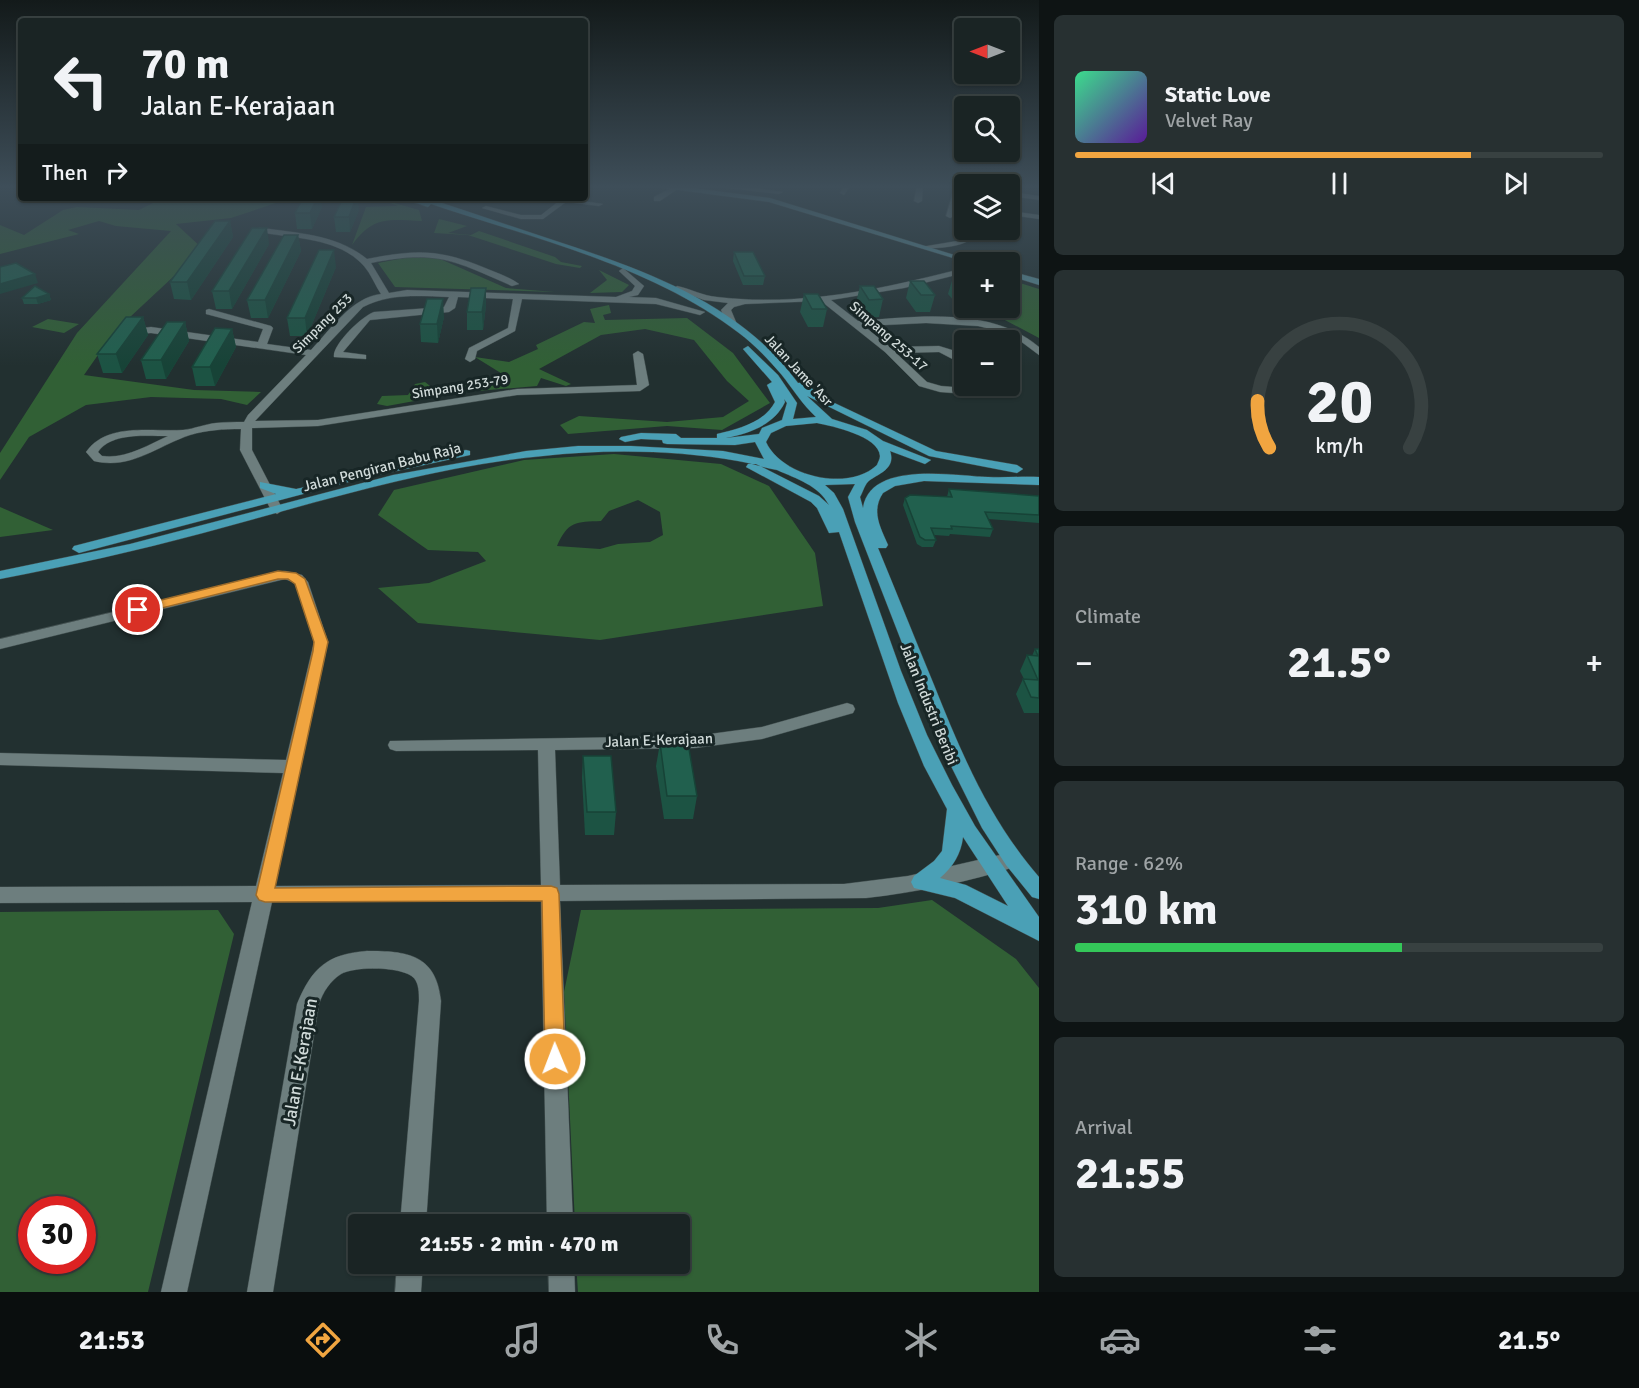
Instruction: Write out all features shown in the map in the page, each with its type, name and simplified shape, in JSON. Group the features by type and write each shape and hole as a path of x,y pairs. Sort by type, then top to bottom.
{"main road":[{"name":"Jalan Jame 'Asr","path":"544,245 623,272 700,312 731,334 764,365 792,403 786,422"},
{"name":"Jalan Jame 'Asr","path":"564,245 627,267 676,289 731,322 784,371 807,404 828,422"},
{"path":"920,245 954,256"},
{"path":"1020,277 1039,282"},
{"path":"764,365 763,372 779,396 780,402 772,413 762,420 736,433 641,436 630,444 646,452 734,461 807,493 823,506 842,551 860,573"},
{"path":"784,371 796,376 810,393 822,401 924,450 1039,481"},
{"path":"777,467 760,449 761,437 770,428 786,422 806,420 851,427 877,443 934,462 1019,474"},
{"name":"Jalan Pengiran Babu Raja","path":"0,575 131,548 274,505 315,488 403,466 491,449 546,442 630,444 728,442 761,437"},
{"name":"Jalan Industri Beribi","path":"877,443 882,449 885,461 878,471 867,477 856,491 856,507 954,756 988,823 1013,860 1039,891"},
{"name":"Jalan Pengiran Babu Raja","path":"0,565 403,477 500,458 560,451 630,444 735,455 810,479"},
{"path":"882,572 884,554 869,512 873,496 885,486 902,479 919,477 990,481 1039,470"},
{"path":"810,479 838,482 891,471 1019,474"},
{"name":"Jalan Industri Beribi","path":"810,479 830,496 910,712 934,766 956,809 991,866 1038,930"},
{"path":"264,485 280,491 315,488"},
{"path":"921,882 939,871 948,861 953,849 956,809"},
{"path":"921,882 970,895 1038,930"}],"street":[{"path":"334,245 356,254 365,262 376,275 386,294"},
{"path":"925,247 936,245"},
{"path":"365,262 400,255 431,254 515,284"},
{"name":"Simpang 253","path":"608,299 628,296 639,290 638,284 623,272"},
{"path":"676,289 713,299 746,301 823,298 897,289 954,274"},
{"name":"Simpang 253","path":"247,424 360,305 366,300 386,294 455,294 667,302 700,312"},
{"path":"362,357 338,356 339,350 368,318 383,313 446,310 450,308 455,294"},
{"path":"470,359 472,350 512,329 518,296"},
{"name":"Simpang 253-17","path":"823,298 888,350 919,381 928,387 954,390"},
{"path":"731,322 726,310 731,305 746,301"},
{"path":"209,312 268,328 261,345"},
{"path":"855,324 921,319 961,320 1015,334 1032,344 1039,352"},
{"path":"137,331 151,330 312,353"},
{"path":"888,350 948,351 954,353"},
{"name":"Simpang 253-79","path":"247,424 327,422 506,393 640,388 644,385 638,354"},
{"path":"185,433 113,436 96,444 92,452 98,459 123,460 185,433 215,426 247,424 244,439 246,450 274,505"},
{"path":"0,644 274,576 291,576 301,582 321,642 174,1292"},
{"name":"Jalan E-Kerajaan","path":"396,745 706,741 762,733 847,709"},
{"path":"546,743 560,1214"},
{"path":"0,759 294,767"},
{"path":"0,895 844,892 877,890 921,882 1013,860"},
{"name":"Jalan E-Kerajaan","path":"260,1292 309,1004 314,987 327,973 339,965 370,961 405,963 417,968 429,985 430,1001 414,1214"},
{"path":"408,1292 409,1274"},
{"path":"561,1274 562,1292"}],"green space":[{"path":"0,245 34,245 0,254"},
{"path":"158,245 199,245 203,249 114,332 84,375 194,390 261,392 247,405 221,399 151,397 86,405 29,437 0,480 0,453 77,333"},
{"path":"499,245 521,245 555,257 561,262 582,266 580,268 556,264"},
{"path":"409,257 438,258 506,288 555,292 395,287 378,263"},
{"path":"599,270 629,285 622,292 590,293 607,280"},
{"path":"1020,283 1039,289 1039,338 1003,319 1020,318"},
{"path":"609,305 611,313 603,315 605,320 687,318 733,353 770,403 722,430 667,426 568,434 560,425 579,416 667,422 723,417 749,401 727,381 694,340 645,329 601,335 539,369 571,384 566,386 541,378 537,386 464,392 387,406 377,404 382,396 408,395 415,384 425,382 434,389 504,375 475,357 509,362 538,349 536,345 584,322 595,323 590,309"},
{"path":"48,319 79,324 64,333 32,327"},
{"path":"614,454 721,464 769,486 815,553 823,606 600,640 418,623 378,588 429,583 486,561 478,552 428,550 378,515 394,490 524,460","holes":["638,500 660,512 663,535 650,542 618,544 600,549 557,546 565,532 574,524 601,521 609,511"]},
{"path":"0,507 53,530 0,537"},
{"path":"932,900 1016,959 1039,988 1039,1292 578,1292 577,1274 690,1274 690,1214 575,1214 564,992 581,910 878,908"},
{"path":"218,910 234,934 148,1292 0,1292 0,912"}],"building":[{"path":"197,245 213,245 187,282 170,282"},
{"path":"241,245 257,245 229,291 212,291"},
{"path":"278,245 293,245 265,300 247,300"},
{"path":"319,250 334,250 305,318 287,318"},
{"path":"734,252 753,252 765,276 744,276"},
{"path":"16,263 35,274 0,284 0,267"},
{"path":"910,281 924,281 935,295 921,295"},
{"path":"35,286 49,294 36,298 22,298"},
{"path":"860,286 874,286 883,299 869,300"},
{"path":"471,288 486,288 482,312 467,312"},
{"path":"804,294 818,294 827,309 812,309"},
{"path":"427,299 443,299 437,324 420,324"},
{"path":"126,317 143,317 116,354 97,354"},
{"path":"167,322 185,322 161,360 141,360"},
{"path":"215,328 232,329 210,367 192,367"},
{"path":"949,489 1039,496 1039,515 985,512 993,529 951,526 952,529 931,528 936,540 925,540 920,537 905,498 910,495 952,497"},
{"path":"1035,649 1039,649 1039,698 1031,697 1023,679 1038,680 1027,655 1038,656"},
{"path":"660,743 688,743 697,796 667,796"},
{"path":"583,756 611,756 616,812 587,812"}],"route":[{"path":"138,610 278,575 291,576 301,582 321,642 320,651 265,895 551,894 555,1059"}]}
